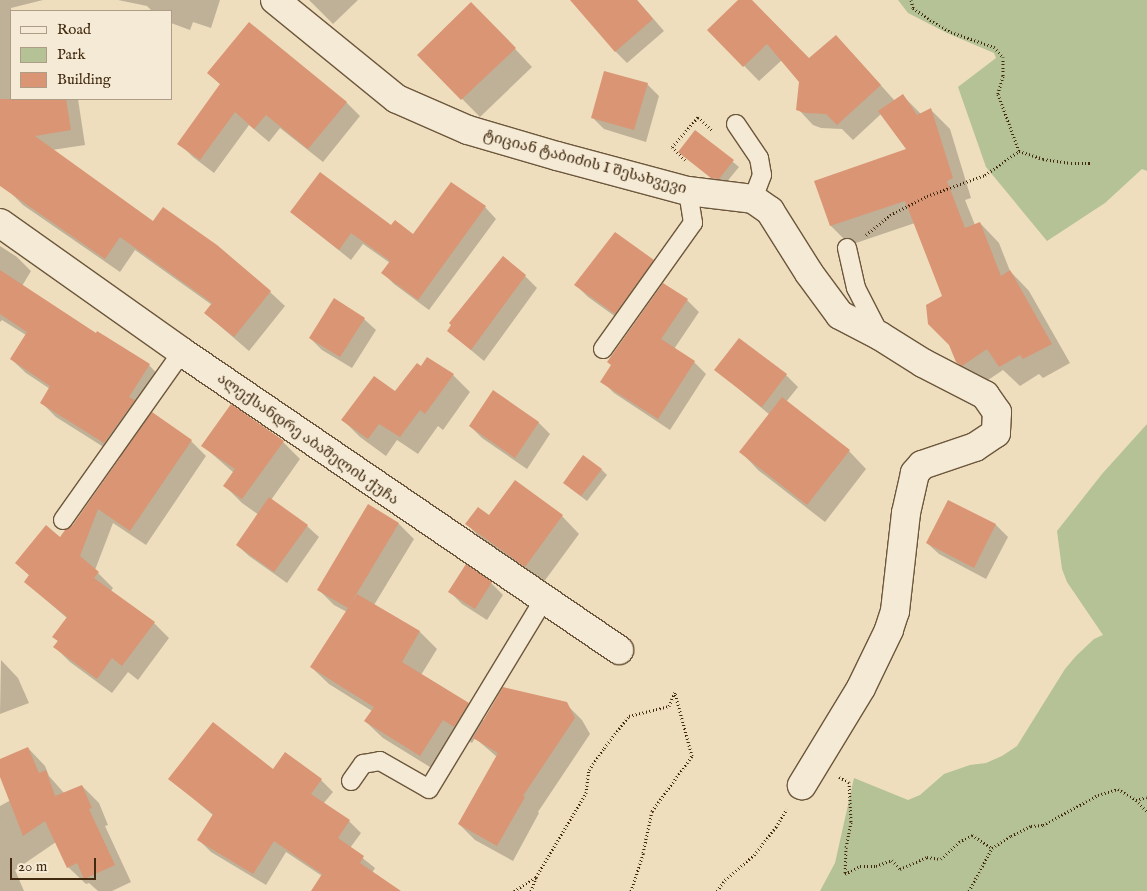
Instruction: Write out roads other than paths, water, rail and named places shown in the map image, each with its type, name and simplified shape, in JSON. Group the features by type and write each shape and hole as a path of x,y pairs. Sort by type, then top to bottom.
{"street":[{"name":"ტიციან ტაბიძის I შესახვევი","path":"275,0 397,99 468,130 689,177 753,199"},
{"path":"753,199 770,211 809,273 840,315 880,336 922,363 985,394 997,412 996,433 975,447 922,465 915,473 906,513 896,611 861,688 802,785"},
{"name":"ალექსანდრე აბაშელის ქუჩა","path":"0,223 182,352 543,601 618,650"}],"lane":[{"path":"736,124 760,158 762,175 753,199"},
{"path":"603,348 694,224 689,177"},
{"path":"847,248 856,288 880,336"},
{"path":"63,520 182,352"},
{"path":"351,781 363,764 380,761 429,789 543,601"}]}
